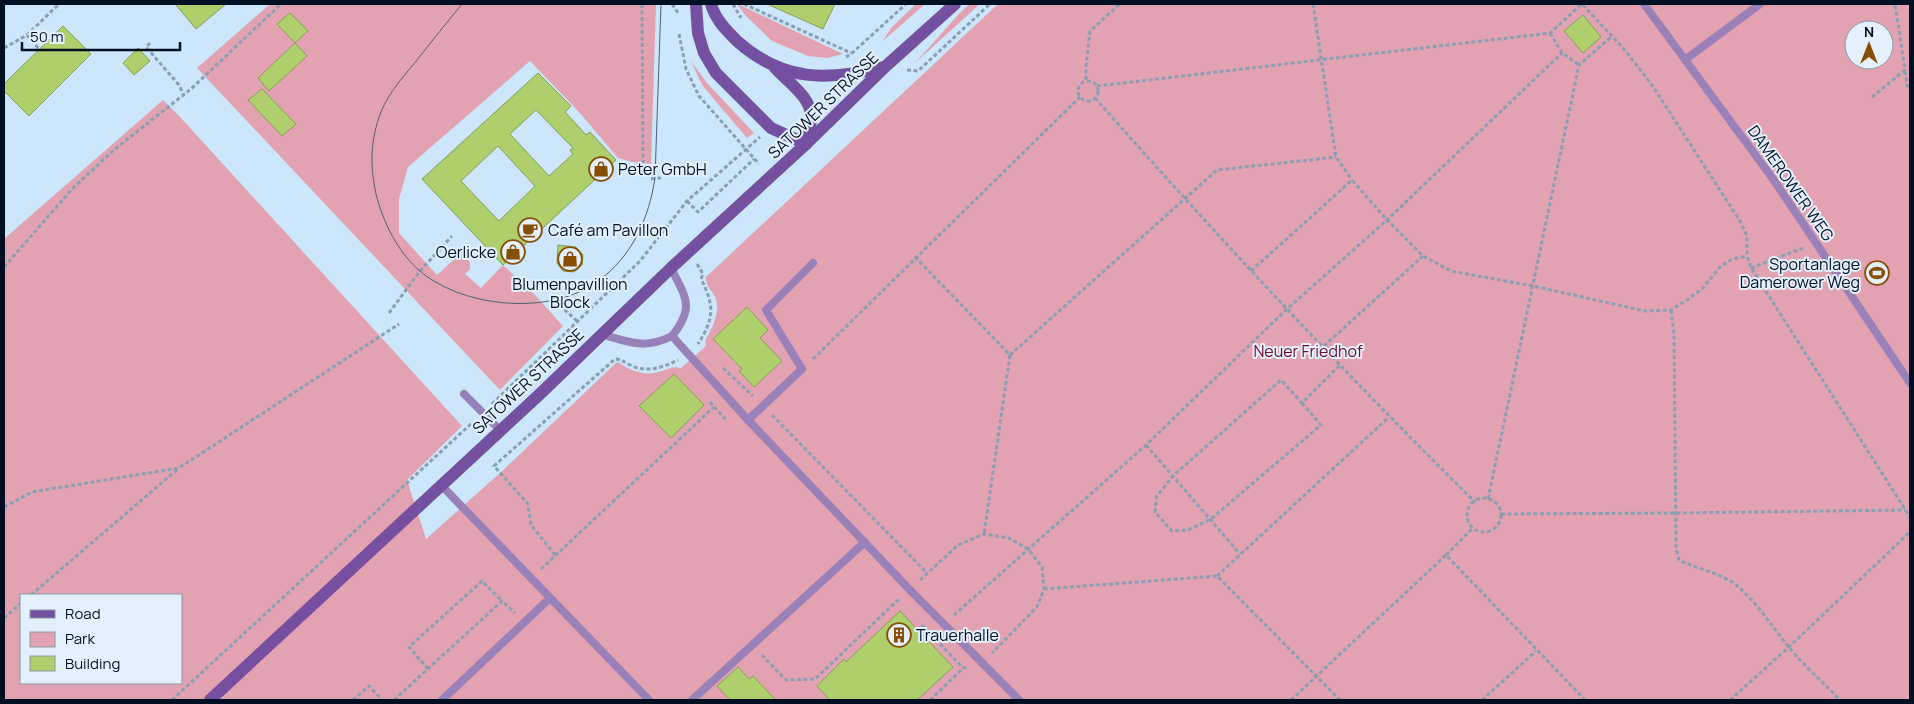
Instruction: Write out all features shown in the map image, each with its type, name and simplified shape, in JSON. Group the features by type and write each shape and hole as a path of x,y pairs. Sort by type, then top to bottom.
{"main road":[{"path":"696,4 698,32 704,53 716,73 772,128 806,144 811,117 810,108 806,101 773,66 743,46 724,29 711,4"},
{"name":"SATOWER STRASSE","path":"210,700 500,430 670,268 806,144 886,66 955,4"},
{"path":"773,66 801,75 828,76 858,73 886,66"}],"lane":[{"name":"DAMEROWER WEG","path":"1644,4 1773,179 1910,383"},
{"path":"1686,59 1760,4"},
{"path":"748,420 802,370 766,310 813,263"},
{"path":"601,334 648,345 672,336 681,325 687,311 685,296 670,268"},
{"path":"672,336 748,420 909,589 1019,700"},
{"path":"464,394 500,430"},
{"path":"441,485 649,700"},
{"path":"692,700 751,644 865,542"},
{"path":"442,700 550,598"}],"path":[{"path":"4,48 27,35 59,4"},
{"path":"4,267 73,188 115,149 184,95 281,4"},
{"path":"642,4 642,163"},
{"path":"672,4 679,14"},
{"path":"732,4 742,20"},
{"path":"744,4 851,54"},
{"path":"844,58 851,54 906,4"},
{"path":"886,66 918,71 990,4"},
{"path":"1086,80 1090,32 1120,4"},
{"path":"1313,4 1336,157 1352,180 1387,220 1423,256 1451,271 1533,286 1645,311 1671,310 1702,289 1720,267 1732,259 1746,256"},
{"path":"1097,86 1550,33 1582,4 1624,49 1652,85 1740,221 1747,236 1746,256 1751,268 1910,517"},
{"path":"1895,4 1907,85 1910,90"},
{"path":"1550,33 1562,53 1579,65"},
{"path":"27,35 39,49"},
{"path":"1488,499 1579,65 1611,37"},
{"path":"150,43 146,47 179,85 184,95"},
{"path":"958,612 1146,445 1287,309 1387,220 1562,53"},
{"path":"1872,97 1905,70"},
{"path":"1086,80 1091,80 1097,86 1098,94 1095,98 1090,101 1080,97 1078,87 1086,80"},
{"path":"802,370 1080,97"},
{"path":"1095,98 1184,199 1324,346 1389,418 1475,502"},
{"path":"172,700 483,413 640,261 687,201 745,148"},
{"path":"984,534 1010,355 1218,170 1336,157"},
{"path":"687,201 698,212 754,159"},
{"path":"651,179 661,178"},
{"path":"1251,271 1352,180"},
{"path":"389,313 420,271 452,236"},
{"path":"1751,268 1815,242"},
{"path":"555,556 531,525 528,504 494,466 614,359 620,359 640,369 657,369 679,360 698,344 710,319 711,303 709,294 701,280 703,274 690,251"},
{"path":"1324,346 1423,256"},
{"path":"915,257 1010,355"},
{"path":"552,295 555,301 577,321"},
{"path":"1671,310 1674,334 1676,548 1679,560 1706,569 1734,584 1753,601 1789,647 1840,700"},
{"path":"32,594 179,468 399,324"},
{"path":"698,344 703,350"},
{"path":"717,362 928,573"},
{"path":"1302,404 1340,365"},
{"path":"1280,380 1302,404 1321,425 1211,519 1188,530 1172,531 1155,512 1157,496 1173,476 1280,380"},
{"path":"532,578 726,396"},
{"path":"1044,590 1217,576 1389,418"},
{"path":"1146,445 1240,554"},
{"path":"4,507 32,492 179,468"},
{"path":"1488,499 1498,505 1501,519 1498,526 1492,531 1484,532 1473,528 1468,519 1468,511 1477,500 1488,499"},
{"path":"1501,514 1676,514 1906,510"},
{"path":"1291,700 1473,528"},
{"path":"1730,700 1789,647 1910,532"},
{"path":"909,589 958,545 984,534 1009,538 1028,549 1042,567 1044,590 1038,607 983,662 963,668 930,700"},
{"path":"1446,555 1585,700"},
{"path":"1217,576 1340,700"},
{"path":"428,669 409,647 482,581 524,622"},
{"path":"751,644 786,680 814,679 898,600 905,607"},
{"path":"394,700 502,601"},
{"path":"4,618 20,604"},
{"path":"918,621 963,668"},
{"path":"1482,700 1536,651"},
{"path":"353,700 368,686 382,700"}],"green space":[{"path":"270,4 656,4 651,164 618,158 579,112 530,61 408,167 399,199 399,233 437,275 459,255 466,256 470,263 470,269 465,274 481,288 503,265 536,296 563,326 500,390 197,68"},
{"path":"737,4 843,54 827,58 808,56 772,41 746,16"},
{"path":"916,4 925,4 883,41 891,28"},
{"path":"969,4 980,4 915,63 958,15"},
{"name":"Neuer Friedhof","path":"998,4 1910,4 1910,700 4,700 4,239 163,100 462,426 407,480 426,539 500,473 617,362 644,373 656,373 673,368 681,368 706,346 705,341 715,321 717,310 715,296 707,283 706,277"},
{"path":"691,61 707,83 754,133 747,138 702,85"}],"building":[{"path":"175,4 226,4 196,29"},
{"path":"767,4 835,4 823,29"},
{"path":"290,13 308,31 295,43 277,24"},
{"path":"1583,15 1601,37 1583,53 1564,31"},
{"path":"63,26 91,54 29,116 4,91 4,84"},
{"path":"295,43 307,56 269,91 258,78"},
{"path":"138,48 150,61 134,75 123,63"},
{"path":"538,73 571,106 565,112 586,135 590,132 616,160 503,265 422,179","holes":["536,110 573,148 570,150 573,154 549,176 510,134","498,146 535,186 499,221 461,181"]},
{"path":"262,89 296,124 282,136 248,100"},
{"name":"Blumenpavillion Block","path":"558,245 576,247 583,255 582,265 574,272 563,271 557,263"},
{"path":"747,307 768,330 760,338 782,361 754,387 739,371 742,369 713,339"},
{"path":"674,374 704,405 671,438 639,406"},
{"name":"Trauerhalle","path":"900,611 953,667 917,700 830,700 817,686 844,659 846,662"},
{"path":"738,667 749,679 753,676 776,700 730,700 717,686"}],"tram line":[{"path":"462,4 397,84 384,105 377,122 373,143 374,184 379,205 392,236 405,256 421,272 439,284 461,294 484,300 508,303 533,303 557,299 579,292 598,281 610,271 637,236 648,208 655,178 661,4"}],"place":[{"name":"Peter GmbH","path":"601,169"},
{"name":"Café am Pavillon","path":"530,230"},
{"name":"Oerlicke","path":"513,252"},
{"name":"Blumenpavillion Block","path":"570,259"},
{"name":"Sportanlage Damerower Weg","path":"1877,273"},
{"name":"Trauerhalle","path":"899,635"}]}
